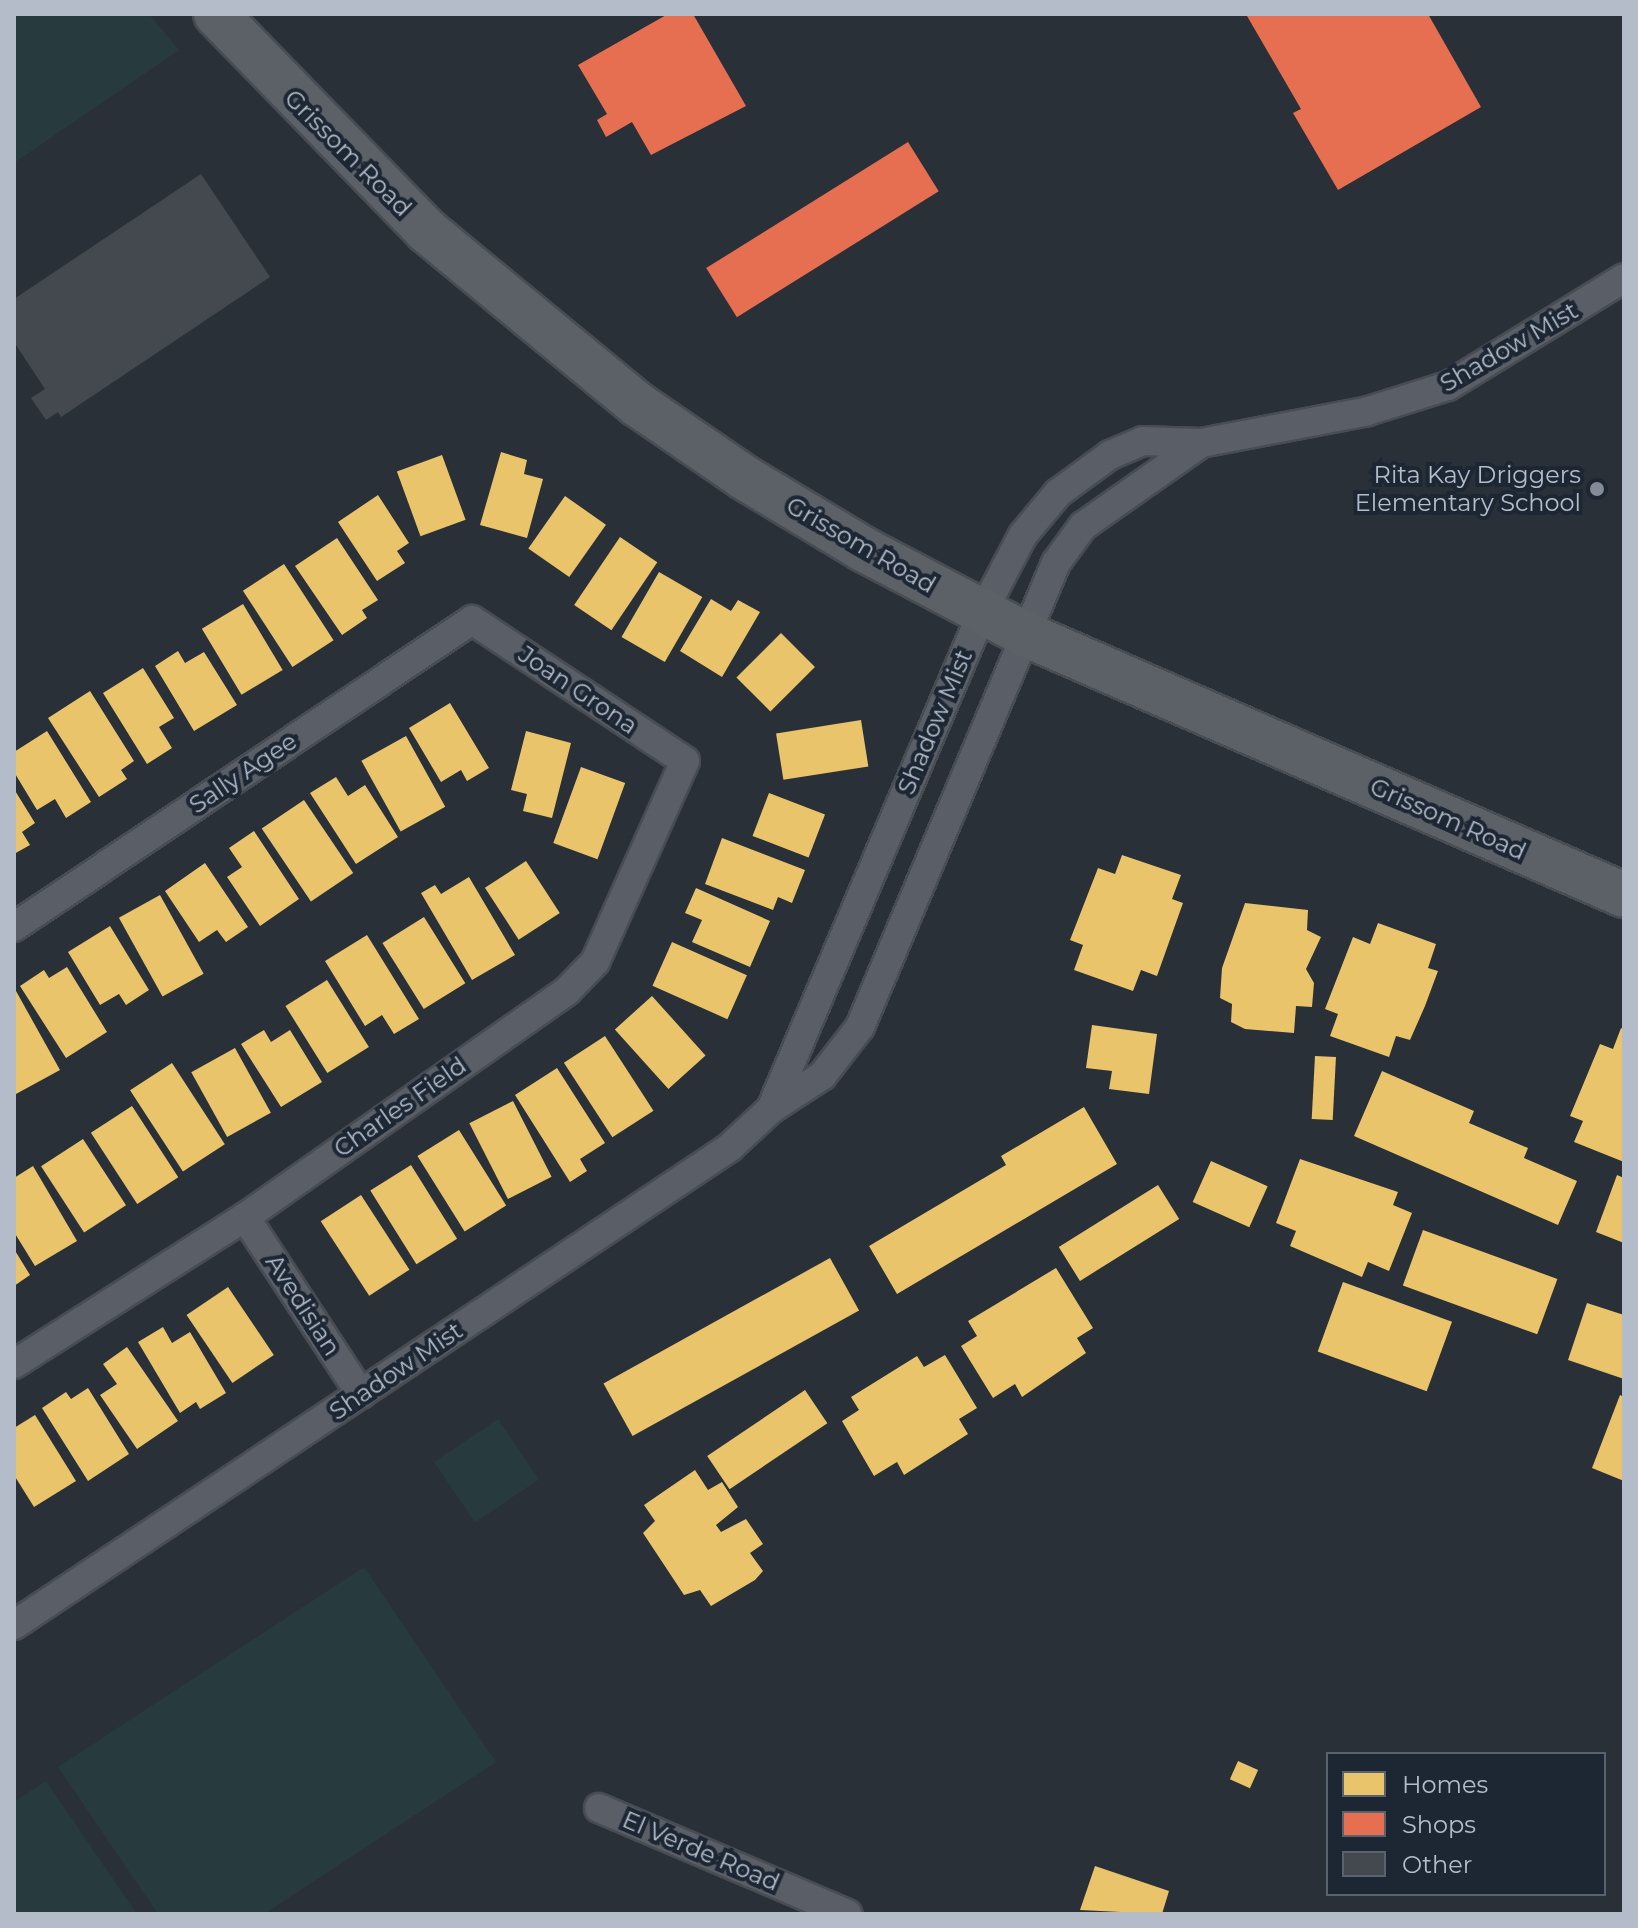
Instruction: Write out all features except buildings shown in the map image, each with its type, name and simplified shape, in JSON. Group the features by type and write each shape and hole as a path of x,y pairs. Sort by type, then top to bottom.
{"main road":[{"name":"Grissom Road","path":"216,14 406,211 543,330 637,404 745,478 982,613 1027,635 1624,895"}],"street":[{"name":"Shadow Mist","path":"771,1109 982,613 1023,535 1058,493 1110,455 1143,441 1201,443 1368,411 1448,386 1624,278"},
{"name":"Shadow Mist","path":"14,1625 729,1148 771,1109 822,1076 860,1027 1056,563 1083,526 1201,443"},
{"name":"Joan Grona","path":"472,620 685,761"},
{"name":"Sally Agee","path":"14,927 472,620"},
{"name":"Charles Field","path":"14,1364 245,1217 567,991 595,962 685,761"},
{"name":"Avedisian","path":"245,1217 361,1394"},
{"name":"El Verde Road","path":"599,1808 847,1914"}],"green space":[{"path":"14,14 149,14 179,50 14,163"},
{"path":"498,1419 539,1480 475,1523 434,1462"},
{"path":"364,1567 496,1762 264,1914 158,1914 58,1767"},
{"path":"46,1781 137,1914 14,1914 14,1802"}],"place":[{"name":"Rita Kay Driggers Elementary School","path":"1597,489"}]}
